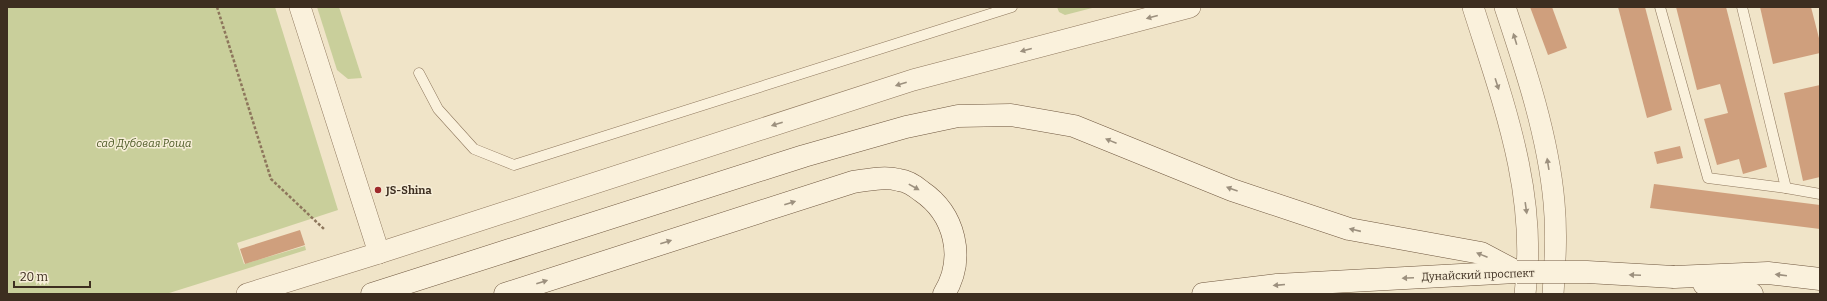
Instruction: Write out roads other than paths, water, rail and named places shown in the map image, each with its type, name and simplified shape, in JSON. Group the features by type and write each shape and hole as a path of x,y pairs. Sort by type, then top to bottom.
{"main road":[{"path":"372,294 804,156 906,127 958,116 1011,115 1074,126 1232,190 1349,229 1480,253 1517,272"},
{"path":"505,294 853,182 878,178 899,180 914,186 940,207 949,221 956,254 952,279 944,294"},
{"name":"Дунайский проспект","path":"1203,294 1277,285 1517,272 1587,272 1674,277 1752,294"},
{"path":"1674,277 1768,273 1820,279"}],"street":[{"path":"300,7 378,253"},
{"path":"247,294 912,80 1190,7"},
{"path":"1473,7 1507,116 1520,169 1528,228 1529,264 1525,294"},
{"path":"1505,7 1536,108 1547,157 1554,203 1556,261 1553,294"}],"lane":[{"path":"419,73 438,109 474,149 514,165 1012,7"},
{"path":"1660,7 1708,178 1820,194"},
{"path":"1742,7 1786,188"}],"place":[{"name":"JS-Shina","path":"378,190"}],"park label":[{"name":"сад Дубовая Роща","path":"144,143"}]}
